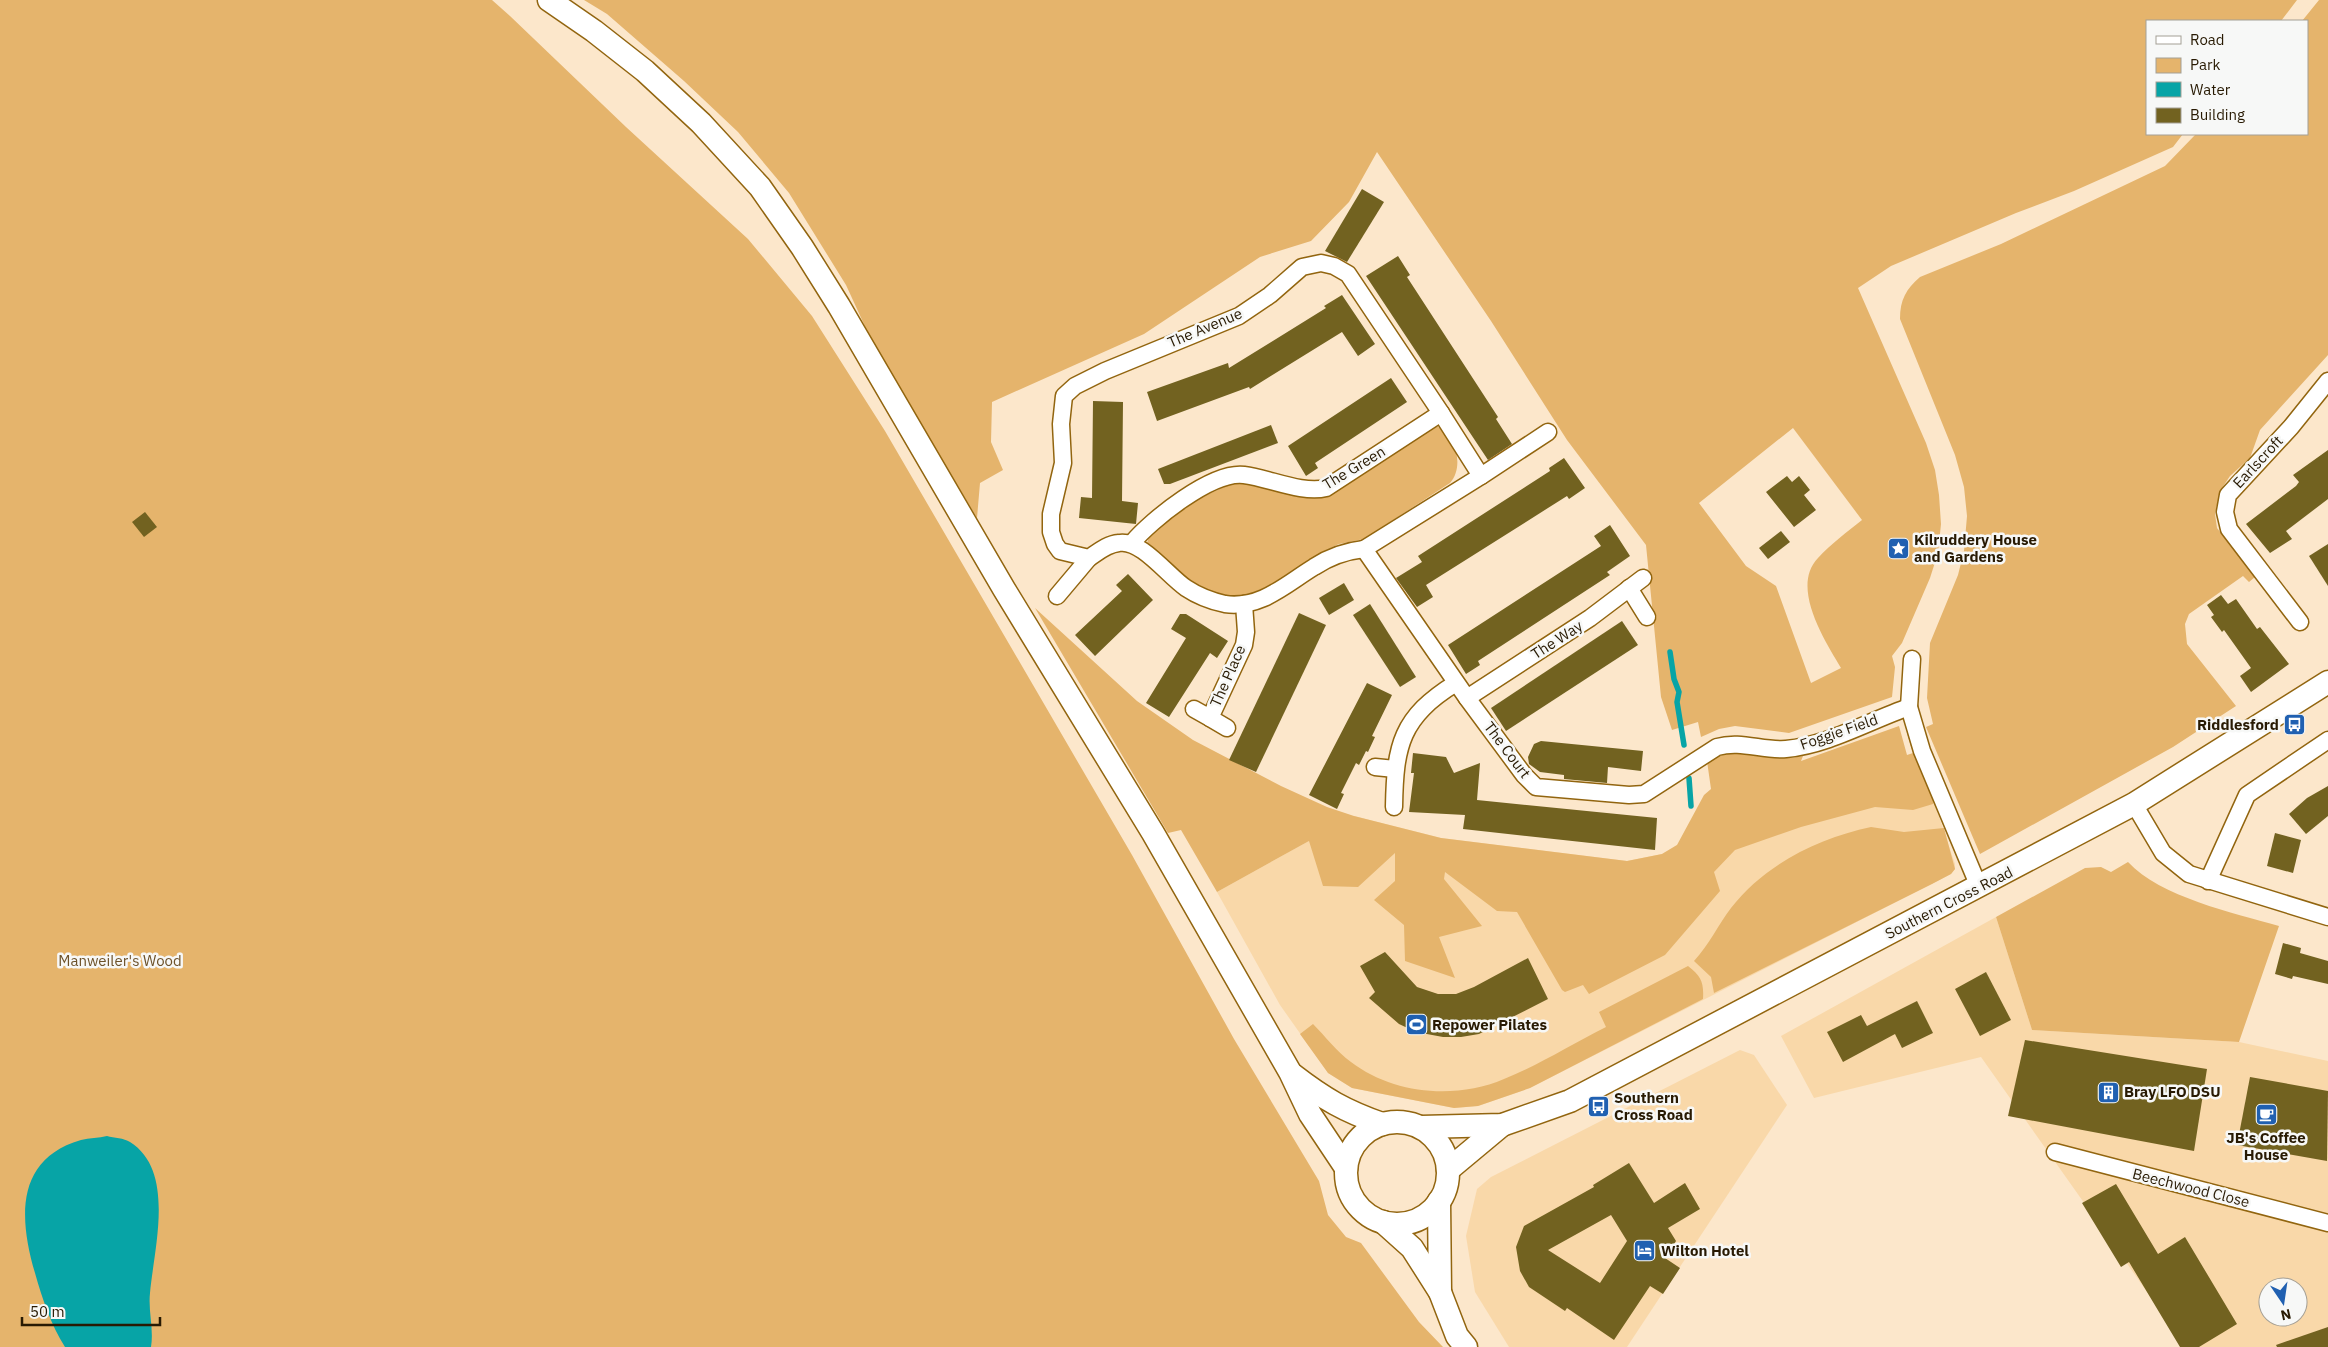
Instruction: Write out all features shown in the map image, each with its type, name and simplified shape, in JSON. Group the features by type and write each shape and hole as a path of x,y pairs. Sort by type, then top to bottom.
{"main road":[{"path":"549,0 594,31 645,71 702,123 760,187 802,247 839,306 1004,589 1153,833 1290,1072 1310,1114 1346,1168"},
{"name":"Southern Cross Road","path":"1420,1127 1502,1125 1570,1100 2134,804 2328,682"},
{"path":"1290,1072 1315,1092 1347,1111 1382,1124"},
{"path":"1383,1222 1400,1223 1416,1220 1425,1215 1439,1201 1446,1186 1448,1170 1442,1149 1433,1137 1420,1127 1396,1122 1382,1124 1362,1135 1350,1152 1346,1168 1347,1183 1357,1205 1369,1215 1383,1222 1412,1248 1440,1292 1457,1336 1466,1347"},
{"name":"Southern Cross Road","path":"1448,1170 1502,1125"},
{"path":"1439,1201 1440,1292"}],"street":[{"name":"The Avenue","path":"1089,558 1060,551 1054,544 1051,532 1051,514 1063,463 1061,424 1064,396 1075,386 1120,365 1239,316 1270,295 1302,267 1321,263 1334,266 1348,274 1481,476"},
{"name":"Earlscroft","path":"2300,622 2229,529 2225,512 2228,495 2291,427 2328,381"},
{"name":"The Green","path":"1132,543 1141,532 1192,493 1212,481 1242,474 1313,491 1326,488 1441,413"},
{"path":"1057,596 1089,558 1107,546 1120,542 1132,543 1186,588 1208,600 1226,604 1244,604 1266,598 1315,566 1347,551 1364,549 1548,432"},
{"path":"1364,549 1456,683 1433,697 1416,715 1405,734 1395,769 1394,807"},
{"name":"The Way","path":"1467,698 1590,618 1643,578"},
{"path":"1629,588 1647,618"},
{"name":"The Place","path":"1210,718 1244,644 1246,632 1244,604"},
{"path":"1912,659 1910,708 1922,751 1979,887"},
{"name":"The Court","path":"1456,683 1524,775 1536,786 1628,795 1644,794 1660,784"},
{"name":"Foggie Field","path":"1660,784 1699,757 1729,744 1769,749 1796,747 1815,743 1910,708"},
{"name":"The Place","path":"1194,709 1227,728"},
{"path":"2208,881 2247,795 2328,740"},
{"path":"1376,767 1395,769"},
{"path":"2134,804 2163,853 2189,874 2328,917"},
{"name":"Beechwood Close","path":"2055,1152 2328,1223"}],"shaded area":[{"path":"1928,784 1955,864 1955,869 1951,874 1530,1088 1478,1106 1454,1108 1352,1088 1328,1073 1280,1005 1217,892 1354,816 1441,838 1627,861 1662,854 1677,845"},
{"path":"1996,917 2032,1030 2239,1042 2328,1061 2328,1347 2186,1347 1981,1057 1814,1098 1781,1036"},
{"path":"1740,1050 1754,1055 1787,1105 1627,1347 1509,1347 1475,1292 1466,1236 1477,1189 1491,1177"}],"green space":[{"name":"Manweiler's Wood","path":"0,0 492,0 510,16 626,127 748,239 812,316 885,431 1132,855 1234,1039 1319,1181 1328,1215 1346,1237 1361,1243 1419,1322 1443,1347 0,1347"},
{"path":"584,0 2297,0 2282,20 2146,20 2146,135 2182,135 2173,147 2074,191 2016,213 1891,266 1858,288 1926,443 1935,470 1941,524 1938,553 1930,578 1902,643 1892,656 1895,667 1892,697 1789,733 1735,726 1719,729 1701,737 1698,722 1672,730 1661,697 1646,545 1567,440 1491,321 1377,152 1349,202 1311,241 1260,257 1144,334 992,402 991,442 1003,470 980,483 977,518 874,346 846,285 789,193 738,132 684,81 607,14","holes":["1793,428 1862,520 1818,558 1810,570 1808,584 1813,614 1819,629 1841,668 1811,683 1776,586 1746,566 1699,503"]},
{"path":"2319,0 2328,0 2328,355 2260,430 2250,458 2230,476 2220,491 2215,514 2217,528 2255,577 2249,582 2243,576 2189,614 2185,624 2187,644 2236,706 2173,747 1980,854 1926,727 1933,724 1927,698 1930,643 1958,575 1964,551 1967,516 1964,487 1955,455 1900,319 1901,306 1911,286 1920,277 2001,244 2165,166 2195,135 2308,135 2308,20 2303,20"},
{"path":"1433,426 1447,433 1455,448 1457,467 1455,476 1450,483 1364,539 1339,544 1326,550 1274,584 1247,595 1231,596 1216,594 1183,577 1149,548 1147,543 1150,534 1198,499 1237,481 1330,495"},
{"path":"1035,608 1137,701 1193,740 1281,786 1327,807 1354,816 1441,838 1627,861 1662,854 1677,845 1704,795 1711,789 1707,761 1732,753 1744,753 1789,758 1803,756 1801,761 1899,726 1907,755 1913,753 1907,733 1910,732 1934,800 1933,804 1913,810 1875,807 1801,827 1735,850 1714,872 1720,891 1665,955 1589,994 1583,985 1565,992 1562,990 1517,912 1497,911 1445,872 1444,879 1482,926 1439,937 1455,978 1405,961 1404,925 1374,900 1395,881 1395,853 1358,887 1323,886 1309,841 1217,892 1181,830 1168,833"},
{"path":"1871,827 1904,832 1944,828 1955,869 1951,874 1932,884 1714,993 1711,977 1694,961 1731,908 1745,892 1760,878 1794,855 1832,838"},
{"path":"2128,862 2159,885 2178,894 2220,909 2279,926 2239,1042 2032,1030 1996,917 2085,868 2101,867 2111,872"},
{"path":"1688,966 1701,980 1703,999 1530,1088 1478,1106 1454,1108 1352,1088 1328,1073 1300,1034 1313,1024 1351,1062 1368,1073 1386,1081 1405,1087 1425,1090 1465,1090 1485,1086 1504,1079 1543,1061 1606,1027 1599,1012"}],"water":[{"path":"107,1136 130,1142 144,1155 153,1172 158,1191 158,1233 150,1300 151,1347 65,1347 47,1311 30,1253 25,1212 27,1193 33,1176 44,1161 59,1149 81,1140"}],"building":[{"path":"1362,189 1384,202 1347,262 1325,251"},
{"path":"1398,256 1410,275 1407,277 1498,417 1496,419 1512,444 1488,460 1366,276"},
{"path":"1342,295 1375,344 1358,356 1342,332 1250,389 1249,387 1157,421 1147,392 1228,363 1229,368 1326,308 1324,306"},
{"path":"1391,378 1407,402 1315,463 1318,468 1306,476 1288,446"},
{"path":"1093,401 1123,402 1122,501 1138,503 1136,524 1079,518 1081,497 1092,498"},
{"path":"1271,425 1278,443 1170,484 1164,484 1158,469"},
{"path":"2328,450 2328,499 2286,531 2292,539 2270,553 2246,524 2296,486 2299,482 2293,475"},
{"path":"1564,458 1585,488 1569,499 1567,496 1426,585 1433,597 1417,607 1396,578 1422,562 1418,556 1550,471 1549,468"},
{"path":"1787,476 1792,482 1799,476 1810,490 1804,495 1816,510 1794,527 1766,492"},
{"path":"145,512 157,527 144,537 132,522"},
{"path":"1610,525 1630,556 1607,572 1610,575 1478,661 1480,665 1466,674 1448,645 1601,546 1594,536"},
{"path":"1781,531 1790,542 1768,559 1759,548"},
{"path":"2328,544 2328,586 2309,556"},
{"path":"1128,574 1153,600 1095,656 1075,635 1122,591 1116,585"},
{"path":"1344,583 1354,600 1329,615 1319,598"},
{"path":"2221,595 2228,604 2236,599 2257,629 2260,627 2289,664 2251,692 2240,676 2251,668 2224,630 2222,632 2211,617 2214,615 2207,605"},
{"path":"1370,604 1416,677 1400,687 1353,615"},
{"path":"1299,613 1326,625 1256,772 1229,760"},
{"path":"1180,614 1186,614 1228,641 1217,658 1210,653 1169,717 1146,703 1186,638 1171,629"},
{"path":"1622,621 1638,645 1506,731 1491,708"},
{"path":"1367,683 1392,695 1372,736 1375,737 1368,752 1366,751 1359,765 1356,763 1341,793 1344,794 1337,809 1309,795"},
{"path":"1541,741 1643,751 1641,771 1608,767 1607,783 1564,779 1564,775 1540,772 1529,764 1528,757 1534,744"},
{"path":"1413,753 1446,757 1454,773 1480,763 1477,800 1657,818 1655,850 1463,829 1465,815 1409,812 1414,773 1411,773"},
{"path":"2328,786 2328,816 2306,834 2289,814 2307,798"},
{"path":"2275,833 2301,840 2293,873 2267,866"},
{"path":"2283,943 2301,948 2300,953 2328,961 2328,984 2293,976 2292,979 2275,974"},
{"path":"1385,952 1417,987 1438,994 1456,994 1474,987 1528,958 1548,999 1479,1034 1443,1037 1416,1032 1399,1024 1369,998 1375,992 1360,966"},
{"path":"1986,972 2011,1020 1980,1036 1955,989"},
{"path":"1917,1001 1933,1033 1902,1048 1895,1034 1843,1062 1827,1032 1861,1015 1867,1026"},
{"name":"Bray LFO DSU","path":"2025,1040 2207,1069 2194,1151 2008,1116"},
{"path":"2250,1077 2328,1091 2327,1161 2237,1145"},
{"name":"Wilton Hotel","path":"1629,1163 1654,1203 1685,1183 1700,1209 1668,1228 1676,1241 1665,1258 1680,1268 1663,1294 1650,1286 1614,1340 1567,1308 1565,1311 1529,1287 1520,1271 1516,1247 1524,1226 1594,1187 1593,1185","holes":["1611,1215 1627,1241 1600,1283 1548,1250"]},
{"path":"2116,1184 2158,1254 2185,1237 2237,1324 2199,1347 2180,1347 2129,1262 2121,1267 2082,1203"},
{"path":"2328,1327 2328,1347 2277,1347 2276,1345"}],"waterway":[{"path":"1670,652 1674,679 1679,692 1677,702 1684,745"},
{"path":"1689,778 1691,806"}],"place":[{"name":"Kilruddery House and Gardens","path":"1898,549"},
{"name":"Riddlesford","path":"2295,725"},
{"name":"Repower Pilates","path":"1416,1025"},
{"name":"Bray LFO DSU","path":"2108,1092"},
{"name":"Southern Cross Road","path":"1598,1107"},
{"name":"JB's Coffee House","path":"2266,1115"},
{"name":"Wilton Hotel","path":"1645,1251"}]}
